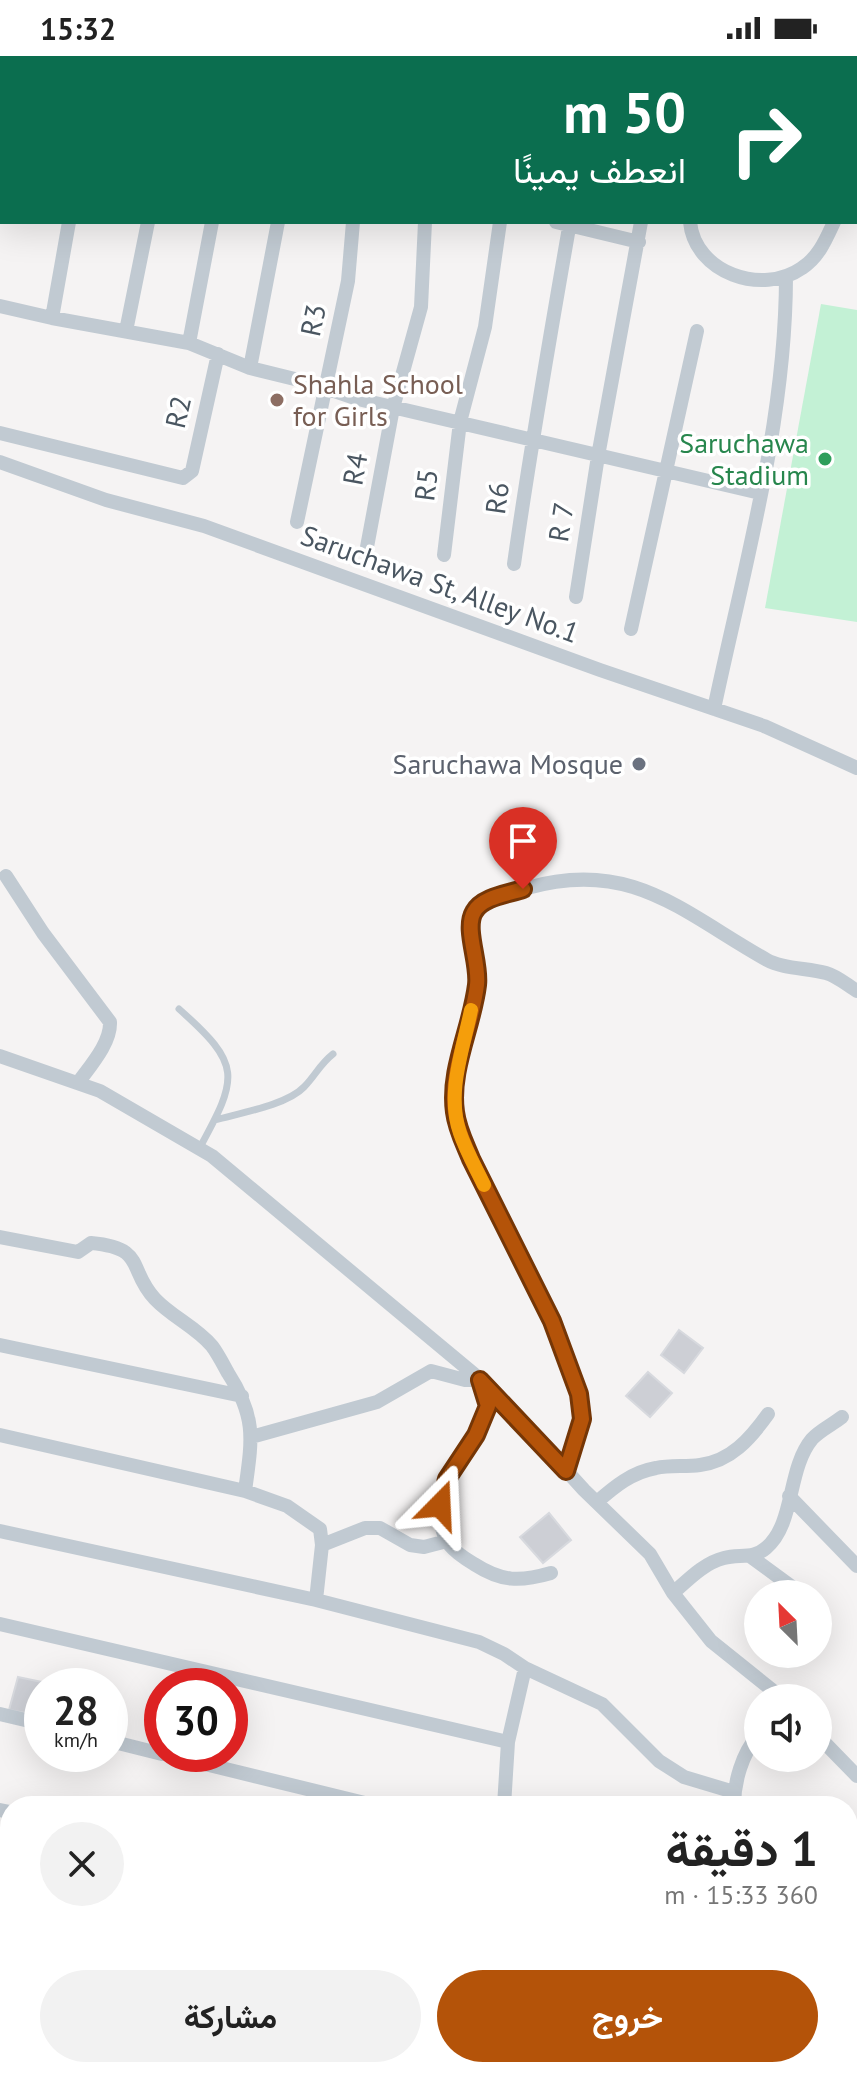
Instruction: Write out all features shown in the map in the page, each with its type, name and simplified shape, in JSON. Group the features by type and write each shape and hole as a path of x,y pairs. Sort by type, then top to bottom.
{"street":[{"path":"52,318 69,224"},
{"path":"126,331 148,224"},
{"path":"189,343 212,224"},
{"path":"250,368 278,224"},
{"name":"R3","path":"297,522 348,281 353,224"},
{"name":"R4","path":"367,547 393,408 421,307 425,224"},
{"name":"R5","path":"444,555 460,422 485,327 500,224"},
{"name":"R6","path":"514,564 532,439 551,346 565,224"},
{"path":"569,224 639,242"},
{"name":"R 7","path":"576,597 598,456 641,224"},
{"path":"690,224 696,246 703,255 722,270 754,279 786,276 802,268 815,256 833,224"},
{"path":"714,709 778,394 786,276"},
{"path":"0,306 189,343 250,368 393,408 760,493"},
{"path":"631,629 697,331"},
{"name":"R2","path":"0,433 183,478 192,471 218,354"},
{"name":"Saruchawa St, Alley No.1","path":"0,462 106,500 204,526 790,736 857,768"},
{"path":"6,876 43,933 110,1022 110,1030 102,1047 78,1083"},
{"path":"566,1471 582,1419 579,1394 552,1321 459,1132 455,1111 455,1083 477,983 477,959 469,921 476,907 494,898 552,881 606,880 655,893 770,962 830,974 857,991"},
{"path":"0,1056 100,1091 212,1156 480,1380 650,1554 673,1593 711,1641 765,1684"},
{"path":"0,1237 78,1252 91,1243 123,1250 134,1260 152,1296 212,1347 242,1396 250,1417 251,1437 245,1491"},
{"path":"0,1345 242,1396"},
{"path":"251,1437 377,1402 431,1371 465,1380 480,1380"},
{"path":"480,1380 488,1406 476,1435 447,1479 440,1505 441,1531 453,1551 507,1579 527,1580 551,1573"},
{"path":"597,1502 632,1476 654,1468 700,1465 723,1459 749,1441 768,1414"},
{"path":"673,1593 702,1568 725,1558 750,1556 767,1548 781,1527 796,1470 812,1439 842,1417"},
{"path":"0,1435 245,1491 287,1506 320,1529 322,1545 316,1600"},
{"path":"789,1496 857,1566"},
{"path":"322,1545 365,1528 380,1528 410,1545 424,1547 447,1541"},
{"path":"0,1531 316,1600 479,1642 525,1668 602,1704 659,1761 684,1777 727,1796"},
{"path":"750,1556 782,1580"},
{"path":"0,1624 508,1742"},
{"path":"505,1796 508,1742 525,1668"},
{"path":"0,1714 24,1720"},
{"path":"832,1750 857,1776"},
{"path":"735,1796 744,1761"},
{"path":"237,1772 336,1796"}],"lane":[{"path":"179,1009 211,1038 229,1069 229,1082 215,1120 199,1149"},
{"path":"215,1120 289,1098 303,1088 320,1064 333,1054"}],"green space":[{"name":"Saruchawa Stadium","path":"821,304 857,310 857,622 765,608"}],"building":[{"path":"679,1330 703,1348 684,1373 661,1355"},
{"path":"648,1372 672,1393 650,1417 626,1396"},
{"path":"549,1513 571,1540 543,1563 520,1537"},
{"path":"18,1677 24,1678 24,1713 9,1710"}],"slow traffic":[{"path":"471,1010 455,1083 455,1111 459,1132 484,1185"}],"place":[{"name":"Shahla School for Girls","path":"277,400"},
{"name":"Saruchawa Stadium","path":"825,459"},
{"name":"Saruchawa Mosque","path":"639,764"}],"route":[{"path":"440,1505 447,1479 476,1435 488,1406 480,1380 493,1390 566,1471 582,1419 579,1394 552,1321 471,1159 459,1132 455,1111 455,1083 477,983 477,959 469,921 476,907 523,889"}]}
